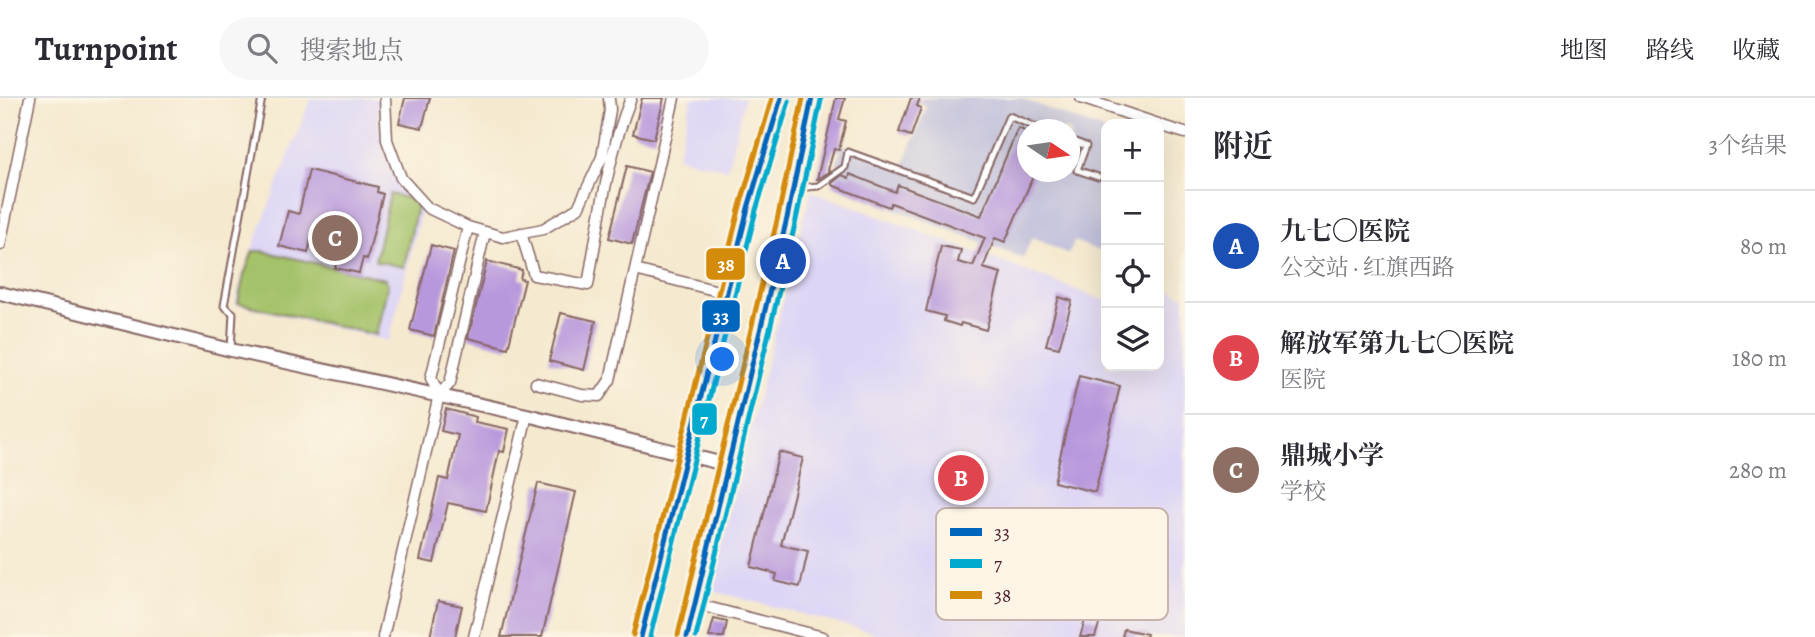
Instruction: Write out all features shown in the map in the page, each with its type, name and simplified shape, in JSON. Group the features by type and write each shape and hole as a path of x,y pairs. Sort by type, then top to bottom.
{"main road":[{"path":"641,637 748,208 781,98"},
{"path":"687,637 812,98"}],"street":[{"path":"0,245 30,98"},
{"path":"385,98 387,140 401,178 428,208 468,227 503,237 543,229 578,208 607,158 631,98"},
{"path":"521,233 534,275 589,285 606,182 609,98"},
{"path":"536,383 582,395 599,396 610,380 674,98"},
{"path":"1080,98 1143,119"},
{"path":"1164,126 1185,133"},
{"path":"439,396 431,378 468,227"},
{"path":"383,637 439,396 450,383 485,232"},
{"path":"635,270 726,293"},
{"path":"0,293 231,350 527,415 728,465"},
{"path":"474,637 527,415"},
{"path":"703,606 823,637"}],"lane":[{"path":"231,350 233,313 224,306 261,98"},
{"path":"793,189 818,186 845,167 848,152 974,197 1009,117 1017,120"},
{"path":"1080,144 1086,146 1080,162"},
{"path":"1080,171 1098,177"}],"shaded area":[{"path":"311,98 378,98 378,118 384,152 397,178 423,204 389,341 235,304 243,273"},
{"path":"692,98 745,98 727,169 677,157"},
{"path":"922,98 1020,98 1075,119 1017,119 1017,182 1080,182 1080,121 1101,129 1101,252 1075,241 1068,254 1032,237 1023,258 832,185 842,145 903,166 927,106 920,103"},
{"path":"811,191 1101,299 1101,371 1164,371 1164,289 1185,296 1185,637 890,637 709,590"}],"green space":[{"path":"390,194 418,201 404,267 375,261"},
{"path":"253,251 385,279 388,284 376,335 238,303"}],"building":[{"path":"405,98 430,98 422,128 399,123"},
{"path":"642,98 664,98 654,139 633,134"},
{"path":"836,98 845,98 839,119 846,121 839,150 834,149 828,170 830,171 817,179"},
{"path":"911,98 920,98 917,106 921,108 911,136 899,132"},
{"path":"1017,130 1017,182 1031,182 1005,242 995,238 983,268 1001,273 986,330 944,321 945,316 926,311 941,246 961,250 958,262 973,266 985,238 891,203 889,207 832,183 842,175 849,178 850,174 895,192 898,185 981,216"},
{"path":"627,166 650,172 632,244 609,238"},
{"path":"309,170 378,187 377,192 383,194 367,259 363,258 359,273 335,268 343,235 314,228 308,253 279,246 288,211 299,214"},
{"path":"431,245 454,251 434,336 410,330"},
{"path":"487,261 522,270 520,279 525,280 508,348 468,338"},
{"path":"1059,297 1072,301 1059,348 1046,345"},
{"path":"561,313 596,321 584,370 549,361"},
{"path":"1079,376 1120,386 1095,492 1054,482"},
{"path":"446,409 476,417 475,422 509,429 504,452 499,451 486,511 448,503 434,563 420,560 439,478 448,480 458,435 441,431"},
{"path":"779,452 803,458 781,545 808,551 800,587 775,581 777,574 751,567"},
{"path":"538,483 576,492 542,637 501,637"},
{"path":"438,601 462,606 455,637 430,637"},
{"path":"714,619 727,622 724,637 709,637"},
{"path":"1085,620 1100,621 1095,637 1080,637"},
{"path":"1124,629 1147,634 1146,637 1122,637"}],"transit line":[{"name":"38","path":"633,635 740,206 772,98"},
{"name":"33","path":"641,637 748,208 781,98"},
{"name":"38","path":"678,635 778,216 803,98"},
{"name":"33","path":"687,637 787,218 812,98"},
{"name":"7","path":"696,637 796,220 821,100"},
{"name":"7","path":"650,637 756,210 789,101"}],"place":[{"name":"鼎城小学","path":"335,238"},
{"name":"九七〇医院","path":"783,261"},
{"name":"解放军第九七〇医院","path":"961,478"}]}
